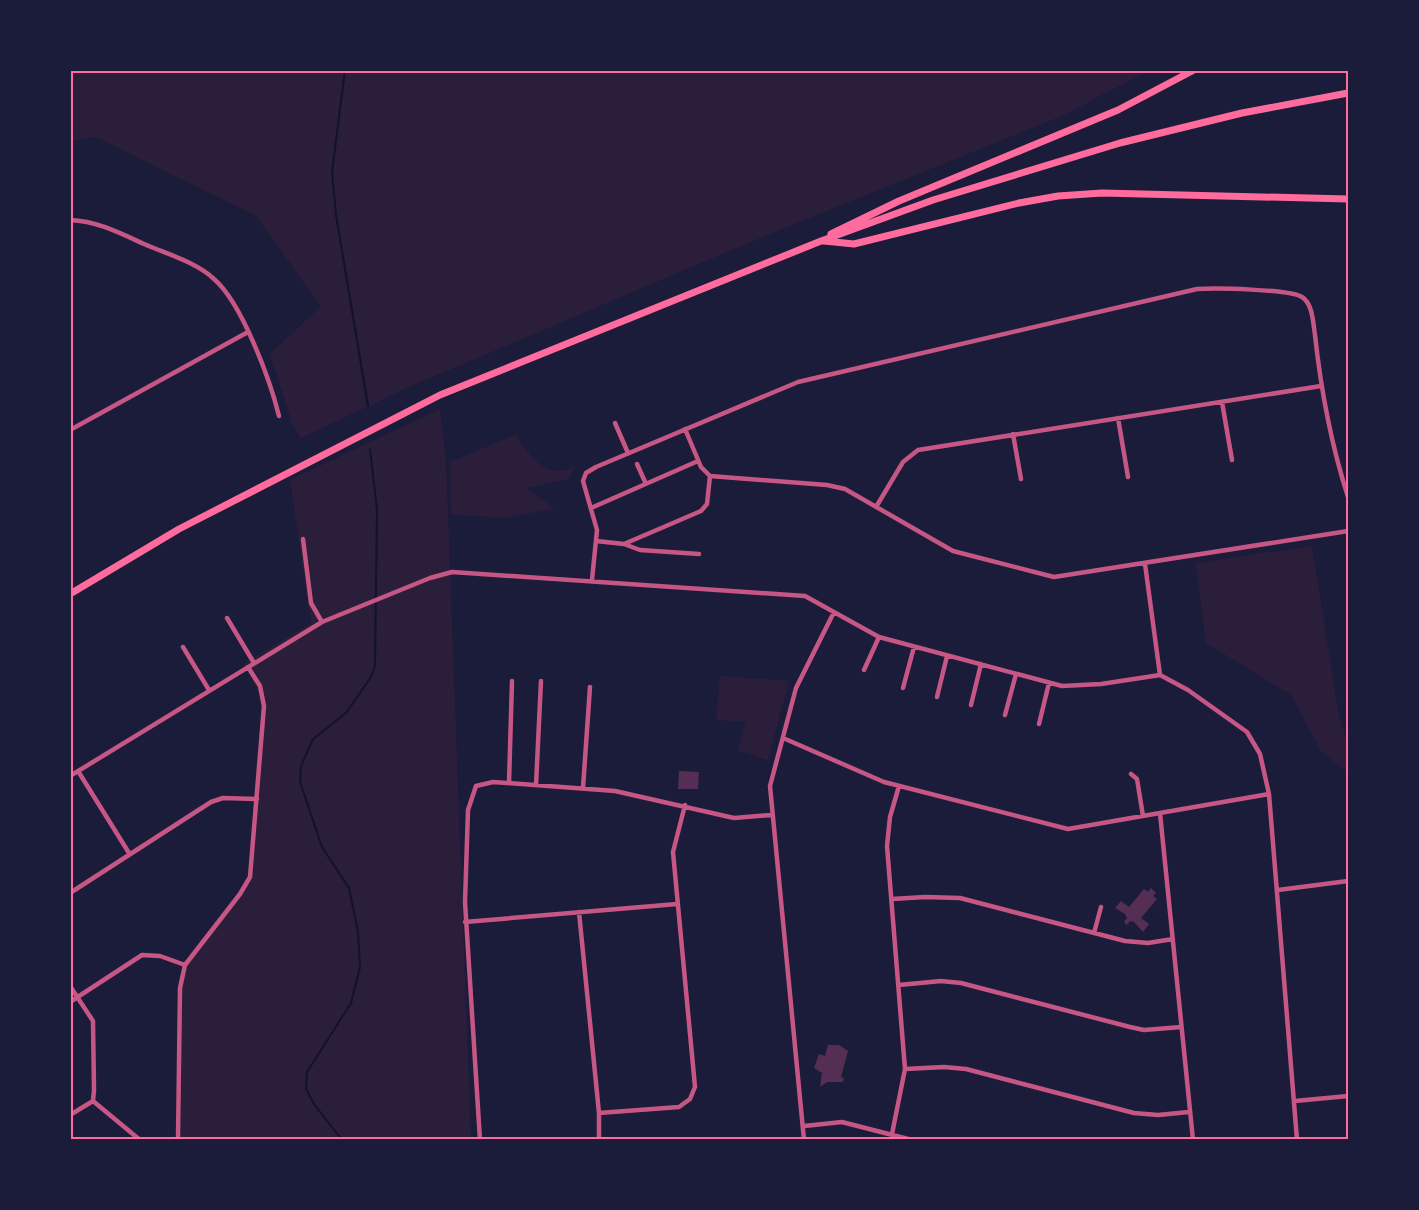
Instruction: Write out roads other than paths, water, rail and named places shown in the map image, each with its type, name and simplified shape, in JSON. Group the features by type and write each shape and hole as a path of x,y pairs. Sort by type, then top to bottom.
{"highway":[{"path":"821,241 838,229 891,205 1118,110 1194,70"},
{"path":"70,594 179,529 440,395 821,241 944,197 1119,143 1242,113 1345,94"},
{"path":"821,241 854,244 1058,196 1102,193 1348,199"}],"street":[{"path":"70,220 85,220 106,226 206,273 222,287 248,332 267,372 279,416"},
{"path":"592,580 597,531 584,492 583,477 589,471 798,382 1197,289 1224,288 1301,297 1307,303 1313,321 1321,386 1337,463 1348,497"},
{"path":"70,430 248,332"},
{"path":"876,507 903,462 918,450 1321,386"},
{"path":"1222,402 1232,460"},
{"path":"1118,418 1128,477"},
{"path":"615,423 628,453"},
{"path":"624,544 701,511 707,504 710,476 698,461 685,429"},
{"path":"1013,434 1021,479"},
{"path":"591,508 698,461"},
{"path":"637,465 646,484"},
{"path":"710,476 827,485 845,489 953,550 1046,576 1063,577 1348,531"},
{"path":"303,539 311,603 322,622"},
{"path":"596,541 624,544 640,550 699,554"},
{"path":"1145,564 1160,675"},
{"path":"70,776 322,622 444,573 592,580 805,596 879,637 1049,683 1070,687 1160,675 1188,690 1247,732 1260,754 1269,794 1297,1140"},
{"path":"804,1140 770,786 796,688 834,612"},
{"path":"227,618 254,663"},
{"path":"864,670 879,637"},
{"path":"183,646 209,690"},
{"path":"903,688 914,647"},
{"path":"937,697 947,656"},
{"path":"971,705 981,664"},
{"path":"178,1140 180,988 185,964 247,885 257,799 264,700 260,686 248,667"},
{"path":"1005,715 1016,674"},
{"path":"509,783 512,681"},
{"path":"536,784 541,681"},
{"path":"1039,724 1049,683"},
{"path":"583,788 590,687"},
{"path":"783,738 899,786 1062,828 1269,794"},
{"path":"78,771 129,853"},
{"path":"1131,774 1137,779 1143,816"},
{"path":"480,1140 476,1053 465,922 468,810 476,786 485,782 583,788 636,794 734,818 771,815"},
{"path":"892,1134 906,1070 887,861 887,830 899,786"},
{"path":"70,893 129,853 218,799 257,799"},
{"path":"599,1113 679,1107 693,1095 695,1087 673,852 684,805"},
{"path":"1160,813 1193,1140"},
{"path":"1278,890 1348,881"},
{"path":"892,899 960,898 1134,942 1173,939"},
{"path":"465,922 677,904"},
{"path":"1094,933 1101,907"},
{"path":"579,912 599,1113 599,1140"},
{"path":"70,1002 142,955 160,956 185,964"},
{"path":"899,985 941,981 961,983 1144,1030 1181,1027"},
{"path":"70,986 93,1021 93,1101"},
{"path":"906,1070 944,1067 966,1069 1134,1113 1158,1115 1189,1112"},
{"path":"1295,1101 1348,1096"},
{"path":"70,1115 93,1101"},
{"path":"93,1101 140,1140"},
{"path":"804,1126 842,1122 912,1140"}],"waterway":[{"path":"345,70 332,172 336,215 368,406"},
{"path":"342,1140 314,1104 306,1089 307,1072 351,1003 360,967 358,932 349,888 322,847 300,782 301,766 313,739 346,713 371,677 375,666 377,510 370,449"}]}
